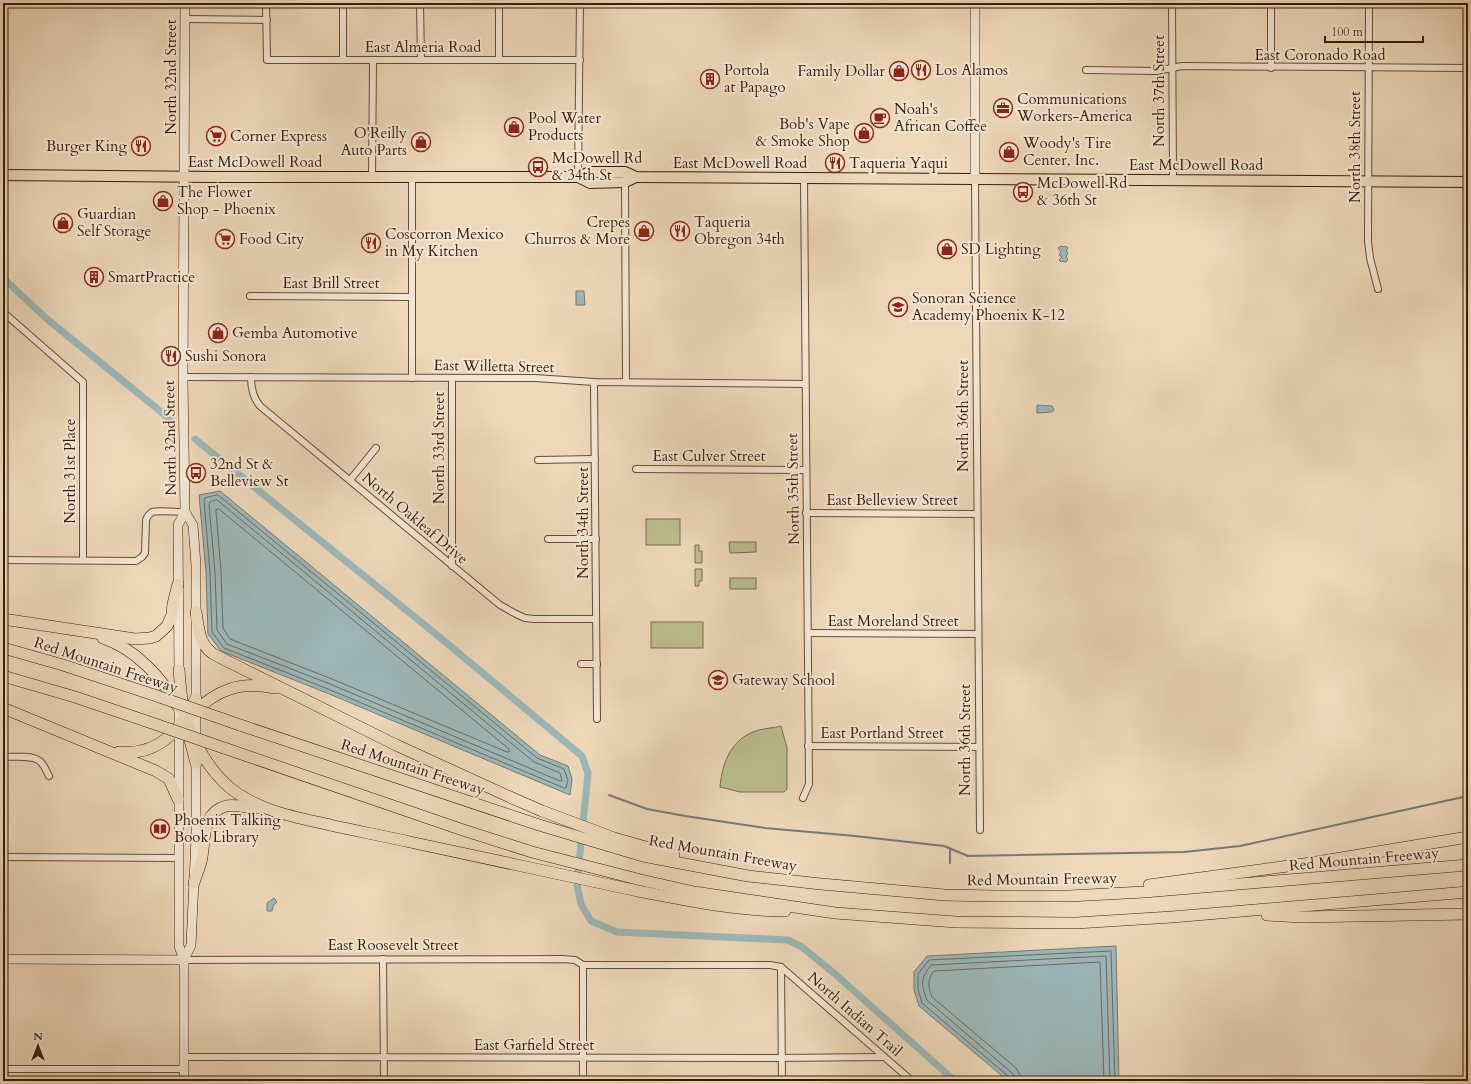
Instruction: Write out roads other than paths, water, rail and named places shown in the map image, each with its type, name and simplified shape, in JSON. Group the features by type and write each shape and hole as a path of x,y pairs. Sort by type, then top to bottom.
{"highway":[{"path":"3,619 135,639 150,638 156,636 162,631 171,619 178,584"},
{"path":"196,612 200,638 210,653 403,748 510,798 614,842"},
{"path":"82,630 108,640 132,654 155,674 169,692 185,718 206,759 224,782 243,797 263,808"},
{"name":"Red Mountain Freeway","path":"3,648 63,665 154,695 539,825 796,881 945,895 1093,895 1468,865"},
{"path":"180,670 185,718 196,763"},
{"path":"3,676 75,696 463,830 532,852 611,873 694,892 813,911 914,920 1020,923 1100,922 1468,892"},
{"path":"104,749 127,752 146,750 161,742 185,718 214,696 225,690 236,687 256,685 289,693"},
{"path":"179,736 185,718 196,698"},
{"path":"3,708 156,771 165,776 173,785 178,799"},
{"path":"194,883 201,862 206,827 214,812 233,806 263,808 316,822 531,869 674,898 761,911 813,911"},
{"path":"1093,895 1174,881 1334,860 1468,837"},
{"path":"1220,913 1302,917 1468,914"}],"main road":[{"name":"North 32nd Street","path":"180,670 178,525 185,512 183,377 185,3"},
{"name":"North 36th Street","path":"975,3 975,180"},
{"name":"East McDowell Road","path":"3,175 185,177 578,177 590,183 636,177 975,180 1173,179 1468,182"},
{"name":"North 32nd Street","path":"185,512 194,525 196,565 196,698"},
{"path":"179,736 179,946 184,960 184,1081"},
{"path":"184,960 191,946 196,838 196,740"},
{"name":"East Roosevelt Street","path":"3,959 184,960"}],"street":[{"path":"185,19 266,20 266,3"},
{"path":"343,3 343,60"},
{"path":"420,3 421,60"},
{"path":"499,3 500,60"},
{"path":"578,177 580,3"},
{"name":"North 37th Street","path":"1172,3 1173,179"},
{"path":"1271,3 1271,68"},
{"name":"North 38th Street","path":"1369,3 1368,241 1370,258 1378,289"},
{"name":"East Almeria Road","path":"266,20 267,60 580,60"},
{"path":"372,177 373,60"},
{"name":"East Coronado Road","path":"1172,68 1182,66 1271,68 1468,68"},
{"path":"1086,70 1157,71 1172,68"},
{"path":"412,177 412,378"},
{"path":"625,178 626,382"},
{"name":"North 35th Street","path":"803,798 809,784 805,470 804,178"},
{"name":"North 36th Street","path":"975,180 980,830"},
{"name":"East Brill Street","path":"250,296 412,297"},
{"name":"North 31st Place","path":"3,312 83,382 83,560"},
{"name":"East Willetta Street","path":"183,377 536,378 594,382 805,384"},
{"name":"North Oakleaf Drive","path":"251,377 251,390 260,406 500,605 525,618 596,619"},
{"name":"North 33rd Street","path":"452,378 452,566"},
{"name":"North 34th Street","path":"594,382 597,719"},
{"path":"350,480 376,448"},
{"path":"538,460 595,459"},
{"name":"East Culver Street","path":"636,469 805,470"},
{"path":"3,560 136,561 145,553 146,520 152,512 185,512"},
{"name":"East Belleview Street","path":"806,513 977,514"},
{"path":"548,539 596,539"},
{"name":"East Moreland Street","path":"808,633 978,634"},
{"path":"581,664 597,664"},
{"name":"East Portland Street","path":"808,746 979,747"},
{"path":"3,757 32,758 38,760 43,765 49,776"},
{"path":"3,858 179,858"},
{"path":"383,959 384,1081"},
{"name":"East Roosevelt Street","path":"184,960 563,959 575,960 582,965 770,965 781,967"},
{"path":"582,965 583,1081"},
{"path":"781,967 782,1081"},
{"name":"North Indian Trail","path":"781,967 912,1081"},
{"name":"East Garfield Street","path":"184,1057 884,1057"},
{"path":"3,1069 184,1069"}],"water":[{"path":"1061,246 1066,246 1068,248 1066,251 1068,253 1066,257 1068,259 1066,262 1061,262 1059,260 1062,257 1059,255 1061,252 1058,248"},
{"path":"576,291 584,291 585,305 576,305"},
{"path":"1037,405 1052,406 1054,410 1052,412 1037,413"},
{"path":"220,491 540,755 568,766 572,779 570,795 327,693 221,651 208,634 206,572 199,495"},
{"path":"274,898 277,902 273,906 272,911 267,911 267,903"},
{"path":"1116,946 1119,1081 1008,1081 919,1006 914,990 914,972 927,956"}],"waterway":[{"path":"3,278 47,319 171,420"},
{"path":"195,439 437,635 582,756 588,773 577,885 581,904 591,921 617,932 788,940 802,947 835,974 955,1081"},
{"path":"609,795 647,809 685,816 765,828 944,846 968,856 1184,852 1240,846 1468,796"},
{"path":"950,849 950,863"}],"place":[{"name":"Los Alamos","path":"921,70"},
{"name":"Family Dollar","path":"899,71"},
{"name":"Portola at Papago","path":"710,79"},
{"name":"Communications Workers-America","path":"1003,108"},
{"name":"Noah's African Coffee","path":"880,118"},
{"name":"Pool Water Products","path":"514,127"},
{"name":"Bob's Vape & Smoke Shop","path":"864,133"},
{"name":"Corner Express","path":"216,136"},
{"name":"O'Reilly Auto Parts","path":"421,142"},
{"name":"Burger King","path":"141,146"},
{"name":"Woody's Tire Center, Inc.","path":"1009,152"},
{"name":"Taqueria Yaqui","path":"835,163"},
{"name":"McDowell Rd & 34th St","path":"538,167"},
{"name":"McDowell Rd & 36th St","path":"1023,192"},
{"name":"The Flower Shop - Phoenix","path":"163,201"},
{"name":"Guardian Self Storage","path":"63,223"},
{"name":"Crepes Churros & More","path":"644,231"},
{"name":"Taqueria Obregon 34th","path":"680,231"},
{"name":"Food City","path":"225,239"},
{"name":"Coscorron Mexico in My Kitchen","path":"371,243"},
{"name":"SD Lighting","path":"947,249"},
{"name":"SmartPractice","path":"94,277"},
{"name":"Sonoran Science Academy Phoenix K-12","path":"898,307"},
{"name":"Gemba Automotive","path":"218,333"},
{"name":"Sushi Sonora","path":"171,356"},
{"name":"32nd St & Belleview St","path":"196,473"},
{"name":"Gateway School","path":"718,680"},
{"name":"Phoenix Talking Book Library","path":"160,829"}]}
